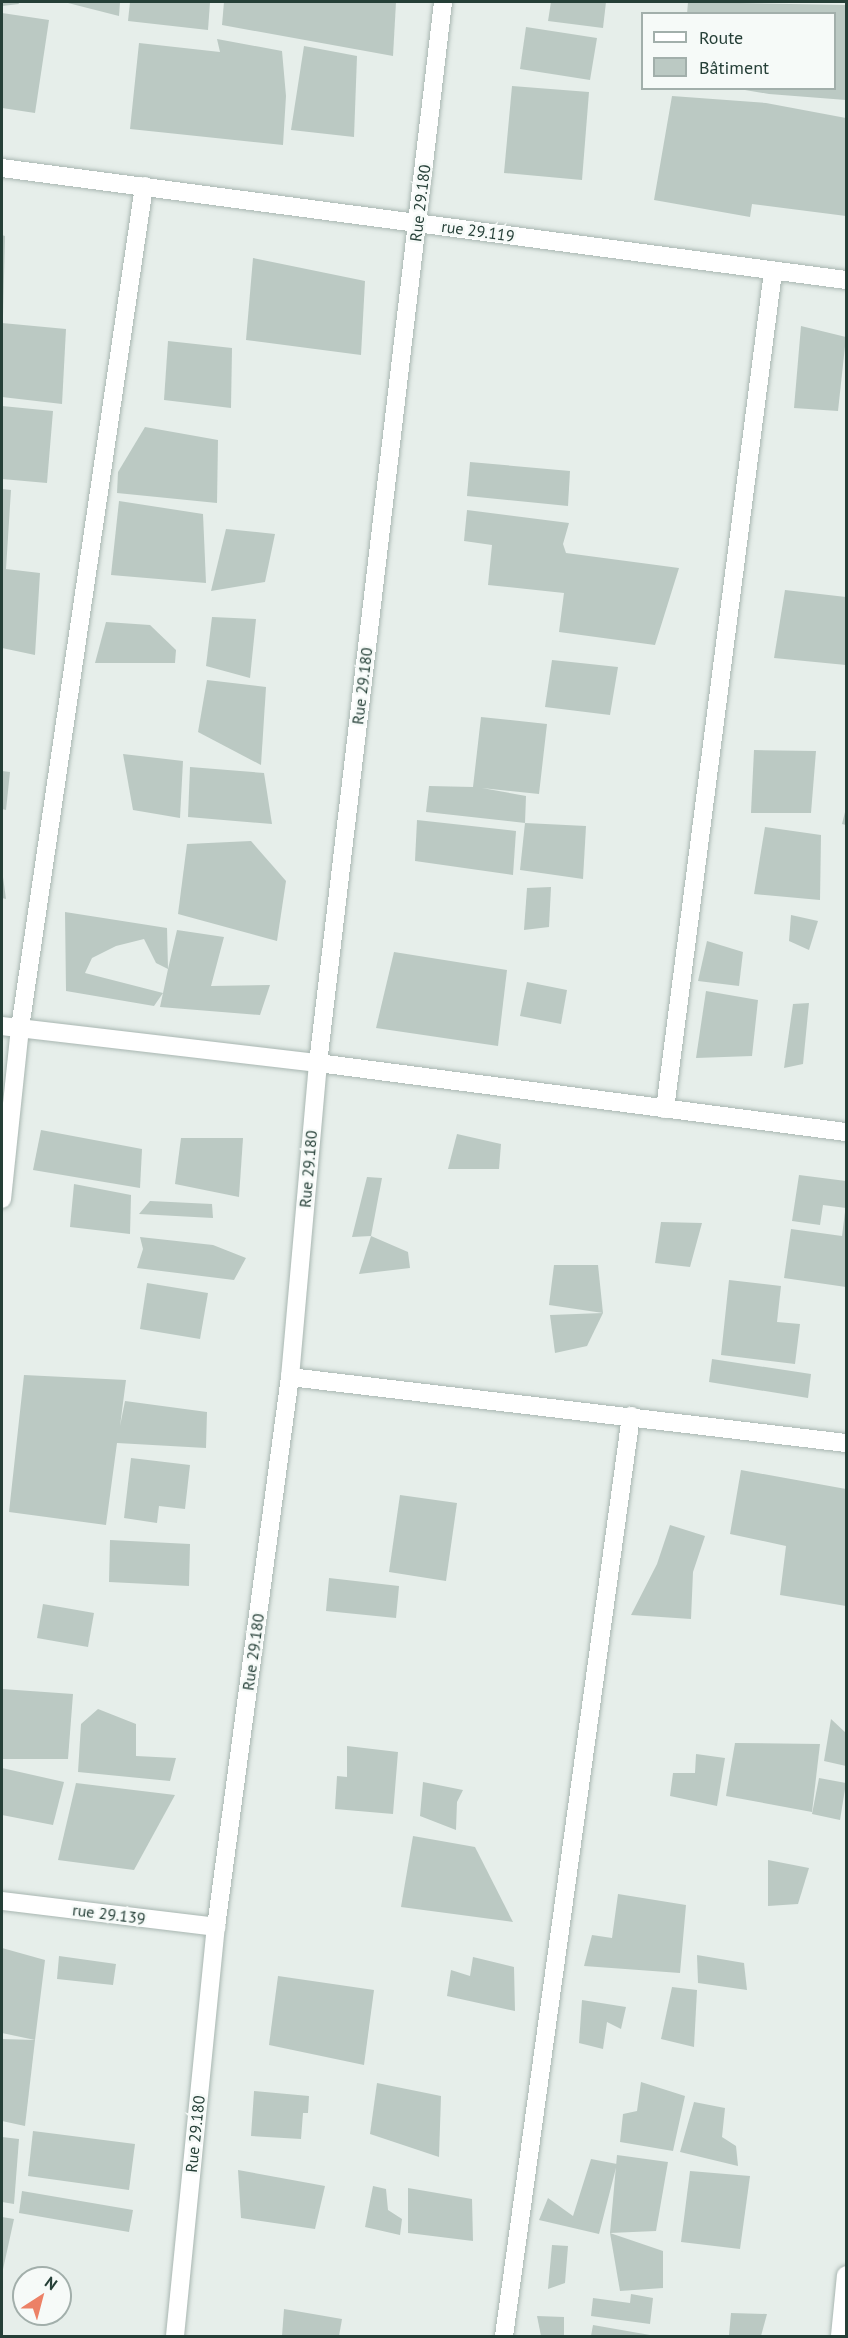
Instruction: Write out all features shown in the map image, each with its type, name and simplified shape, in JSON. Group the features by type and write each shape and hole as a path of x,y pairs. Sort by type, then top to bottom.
{"street":[{"name":"Rue 29.180","path":"175,2337 216,1927 290,1377 318,1063 443,2"},
{"name":"rue 29.119","path":"2,168 772,272 846,280"},
{"path":"2,1199 20,1028 144,186"},
{"path":"665,1109 772,272"},
{"path":"2,1026 318,1063 846,1132"},
{"path":"290,1377 846,1443"},
{"path":"504,2337 631,1416"},
{"name":"rue 29.139","path":"2,1901 216,1927"},
{"path":"840,2337 846,2275"}],"building":[{"path":"2,2 18,2 19,4 2,6"},
{"path":"64,2 120,2 119,16"},
{"path":"130,2 210,2 208,30 128,21"},
{"path":"224,2 396,2 393,56 222,25"},
{"path":"551,2 606,2 603,28 548,21"},
{"path":"688,2 846,5 846,100 745,90 836,90 836,12 687,12"},
{"path":"2,13 49,20 35,113 2,108"},
{"path":"526,27 597,38 590,80 520,69"},
{"path":"217,39 282,51 286,96 283,145 130,129 139,43 220,52"},
{"path":"304,46 357,56 354,137 291,130"},
{"path":"512,86 589,92 582,180 504,173"},
{"path":"672,96 766,103 846,118 846,216 752,204 750,217 654,200"},
{"path":"2,235 5,236 3,316 2,316"},
{"path":"253,258 365,281 361,355 246,340"},
{"path":"2,323 66,329 62,404 2,397"},
{"path":"801,326 846,337 838,411 794,408"},
{"path":"168,341 232,348 231,408 164,400"},
{"path":"2,406 53,411 47,483 2,479"},
{"path":"145,427 218,440 217,503 117,493 118,472"},
{"path":"470,462 570,471 568,506 467,496"},
{"path":"2,489 11,490 6,569 40,573 35,655 2,648"},
{"path":"119,501 203,514 206,583 111,575"},
{"path":"467,510 569,523 563,544 566,553 679,568 655,645 559,632 564,593 488,585 492,545 464,541"},
{"path":"226,529 275,534 265,582 211,591"},
{"path":"785,590 846,597 846,665 774,658"},
{"path":"212,617 256,619 250,678 206,666"},
{"path":"106,622 150,625 176,650 175,663 95,663"},
{"path":"552,660 618,667 610,715 545,707"},
{"path":"207,680 266,687 261,765 198,732"},
{"path":"481,717 547,724 539,794 482,788 526,796 525,823 426,812 429,786 473,787"},
{"path":"754,750 816,751 811,813 751,813"},
{"path":"123,754 183,761 180,818 133,810"},
{"path":"190,767 264,773 272,824 188,817"},
{"path":"2,771 10,772 6,810 2,809"},
{"path":"846,808 846,825 842,824"},
{"path":"417,820 516,831 513,875 415,861"},
{"path":"525,823 586,826 583,879 520,870"},
{"path":"765,827 821,835 820,900 754,894"},
{"path":"251,841 286,881 277,941 178,914 187,844"},
{"path":"3,877 6,899 2,898"},
{"path":"551,887 549,927 524,930 527,888"},
{"path":"65,912 167,928 168,969 156,963 144,939 116,946 92,958 85,973 163,993 154,1006 66,991"},
{"path":"791,915 818,921 809,950 789,941"},
{"path":"177,930 224,937 211,986 270,985 260,1015 160,1007"},
{"path":"707,941 743,952 739,986 698,981"},
{"path":"394,952 507,970 498,1046 376,1028"},
{"path":"527,982 567,990 561,1024 520,1016"},
{"path":"706,991 758,1000 752,1056 696,1058"},
{"path":"809,1003 803,1064 784,1068 793,1004"},
{"path":"41,1130 142,1149 140,1188 33,1170"},
{"path":"457,1134 501,1144 499,1169 448,1169"},
{"path":"181,1138 243,1138 239,1197 175,1184"},
{"path":"799,1175 846,1181 846,1208 823,1205 820,1225 792,1221"},
{"path":"367,1177 382,1178 371,1236 352,1237"},
{"path":"74,1184 131,1195 130,1234 70,1227"},
{"path":"150,1201 212,1204 213,1218 139,1214"},
{"path":"845,1212 846,1287 784,1278 791,1229 842,1236"},
{"path":"661,1222 702,1223 690,1267 655,1263"},
{"path":"371,1236 408,1252 410,1268 359,1274"},
{"path":"140,1237 213,1245 246,1258 234,1280 137,1268 143,1249"},
{"path":"554,1265 598,1265 603,1313 549,1305"},
{"path":"729,1280 781,1286 777,1322 800,1324 795,1364 721,1355"},
{"path":"147,1283 208,1293 200,1339 140,1329"},
{"path":"603,1313 587,1346 555,1353 550,1315"},
{"path":"712,1359 811,1374 808,1398 709,1382"},
{"path":"24,1375 126,1380 120,1426 125,1401 207,1412 206,1448 117,1443 106,1525 9,1512"},
{"path":"131,1458 190,1465 185,1509 159,1506 157,1523 124,1518"},
{"path":"741,1470 846,1489 846,1606 780,1595 786,1546 730,1534"},
{"path":"400,1495 457,1503 446,1581 389,1572"},
{"path":"670,1525 705,1536 693,1572 691,1619 631,1615 657,1564"},
{"path":"110,1540 190,1544 189,1586 109,1582"},
{"path":"329,1578 399,1586 396,1618 326,1611"},
{"path":"43,1604 94,1613 88,1647 37,1638"},
{"path":"2,1689 73,1694 68,1759 2,1759"},
{"path":"98,1709 136,1724 136,1756 176,1758 170,1781 78,1772 81,1724"},
{"path":"831,1719 846,1733 846,1766 824,1761"},
{"path":"735,1743 820,1744 812,1812 726,1796"},
{"path":"347,1746 398,1752 393,1814 335,1809 337,1776 347,1777"},
{"path":"696,1754 725,1758 717,1806 670,1796 673,1773 695,1773"},
{"path":"2,1768 64,1782 53,1825 2,1815"},
{"path":"819,1778 846,1783 840,1820 812,1814"},
{"path":"423,1782 463,1790 457,1802 456,1830 420,1816"},
{"path":"76,1783 175,1795 134,1870 58,1860"},
{"path":"413,1836 475,1847 513,1922 401,1907"},
{"path":"768,1860 809,1868 798,1904 768,1906"},
{"path":"618,1894 686,1905 680,1973 584,1966 592,1935 612,1938"},
{"path":"2,1948 45,1960 35,2040 2,2033"},
{"path":"697,1955 744,1963 747,1990 698,1983"},
{"path":"59,1956 116,1964 113,1985 57,1979"},
{"path":"473,1957 514,1967 515,2011 447,1996 451,1970 470,1976"},
{"path":"278,1976 374,1990 364,2065 269,2045"},
{"path":"672,1987 697,1990 694,2047 661,2039"},
{"path":"582,2000 626,2007 621,2029 607,2022 603,2049 579,2043"},
{"path":"2,2039 35,2040 25,2126 2,2121"},
{"path":"641,2082 685,2096 673,2151 620,2142 623,2114 637,2111"},
{"path":"377,2083 441,2096 439,2157 370,2134"},
{"path":"254,2091 309,2096 308,2113 303,2113 301,2139 251,2136"},
{"path":"694,2102 725,2108 722,2137 736,2146 738,2166 680,2152"},
{"path":"33,2131 135,2144 129,2190 28,2176"},
{"path":"2,2137 19,2139 14,2204 2,2202"},
{"path":"617,2155 668,2162 656,2231 610,2233"},
{"path":"591,2159 617,2164 599,2234 539,2220 548,2198 573,2216"},
{"path":"238,2170 325,2186 315,2229 241,2218"},
{"path":"690,2171 750,2176 740,2249 681,2242"},
{"path":"373,2186 386,2189 388,2210 402,2219 400,2235 365,2227"},
{"path":"408,2188 472,2199 473,2241 408,2233"},
{"path":"22,2191 133,2210 129,2232 19,2213"},
{"path":"2,2217 14,2219 2,2274"},
{"path":"610,2233 663,2251 663,2288 620,2291"},
{"path":"552,2245 568,2246 565,2283 548,2289"},
{"path":"631,2294 653,2298 650,2324 591,2316 593,2298 630,2303"},
{"path":"284,2309 342,2319 339,2336 282,2336"},
{"path":"731,2313 767,2314 761,2336 729,2335"},
{"path":"537,2316 564,2317 564,2336 541,2336"},
{"path":"593,2325 650,2335 650,2336 591,2336"}]}
